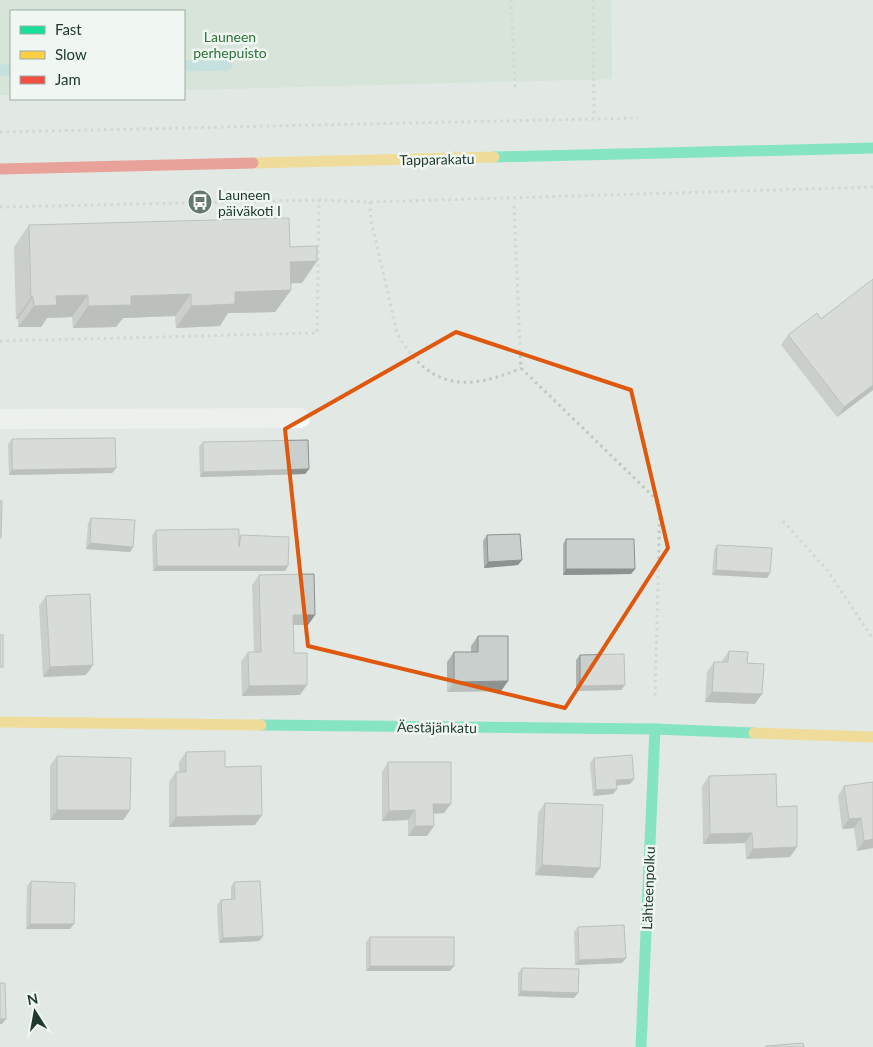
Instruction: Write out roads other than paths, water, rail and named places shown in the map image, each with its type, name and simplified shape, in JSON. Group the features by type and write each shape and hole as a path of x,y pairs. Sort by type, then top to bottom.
{"street":[{"name":"Tapparakatu","path":"0,169 873,148"},
{"name":"Äestäjänkatu","path":"0,722 655,729 873,737"},
{"name":"Lähteenpolku","path":"641,1047 655,729"}],"lane":[{"path":"0,419 300,418"}],"waterway":[{"path":"185,66 227,65"},
{"path":"0,70 10,70"}],"place":[{"name":"Launeen päiväkoti I","path":"200,202"}],"park label":[{"name":"Launeen perhepuisto","path":"230,44"}]}
